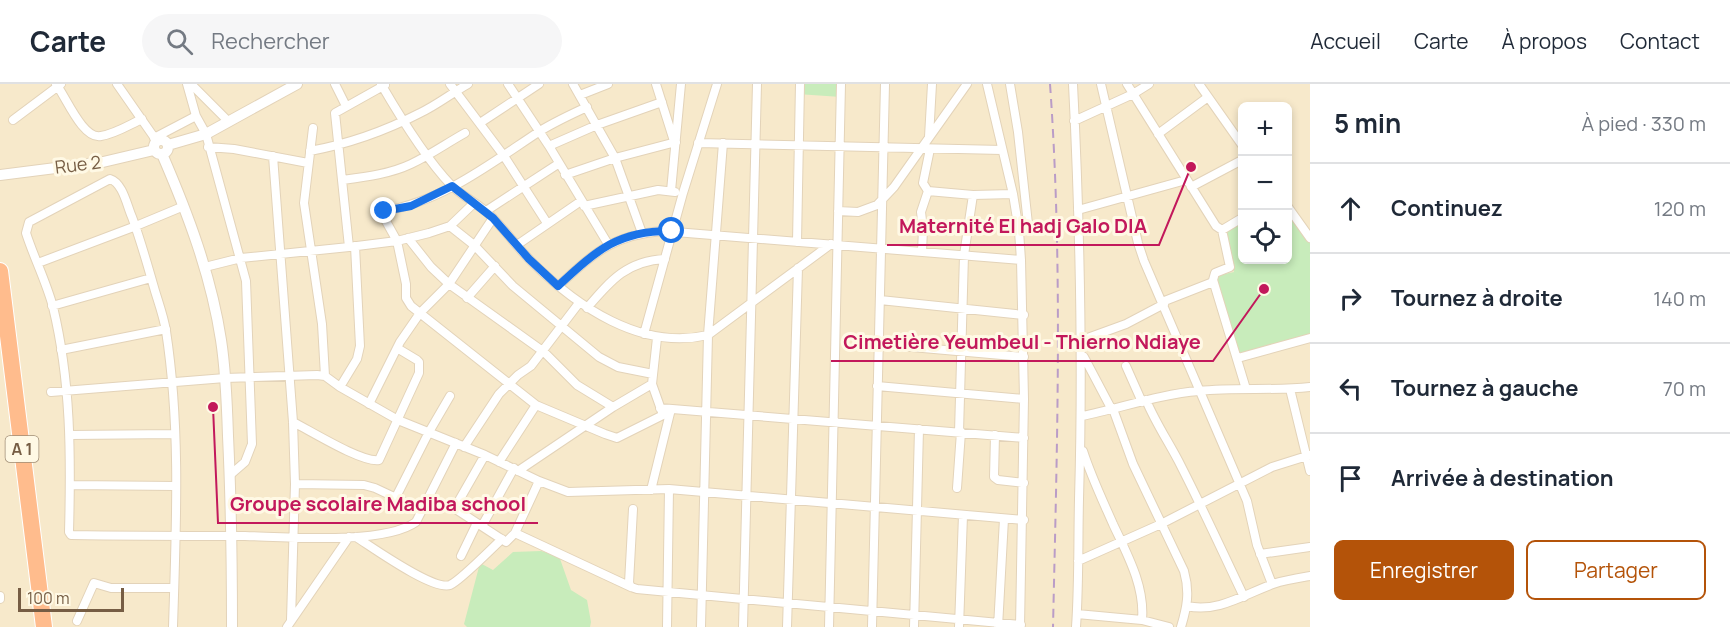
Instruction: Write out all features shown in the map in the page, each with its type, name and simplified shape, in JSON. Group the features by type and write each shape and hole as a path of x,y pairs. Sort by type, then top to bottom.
{"highway":[{"name":"A 1","path":"0,271 44,627"},
{"name":"A 1","path":"0,355 34,627"}],"street":[{"path":"117,84 159,146 184,206 205,267 218,323 225,378 230,476 232,627"},
{"path":"189,84 196,116 206,134 246,281 252,444 245,462 230,476"},
{"path":"189,84 228,121"},
{"name":"Rue 2","path":"2,175 103,162 206,134 297,84"},
{"path":"335,84 346,106"},
{"path":"310,151 340,146 405,121 436,105 453,88 468,84"},
{"path":"508,84 549,146 608,244"},
{"path":"480,123 539,84"},
{"path":"573,84 615,158 642,233"},
{"path":"580,95 608,84"},
{"path":"656,84 675,142"},
{"path":"671,191 681,84"},
{"path":"644,334 683,193 717,84"},
{"path":"743,627 757,84"},
{"path":"797,242 800,84"},
{"path":"829,627 834,422 834,245 838,211 841,84"},
{"path":"872,627 885,84"},
{"path":"929,137 932,84"},
{"path":"838,211 865,211 877,205 894,187 967,84"},
{"path":"514,533 631,587 914,615 959,623 1020,626 1024,520 1024,315 1021,260 1019,231 1012,194 987,84"},
{"path":"1010,84 1018,132 1028,224"},
{"path":"1072,84 1082,340 1076,627"},
{"path":"1101,84 1138,243 1239,483 1248,506 1260,554 1272,584"},
{"path":"1127,84 1216,226 1222,230 1230,267 1212,276 1246,389"},
{"path":"1074,121 1133,94 1149,84"},
{"path":"1199,84 1238,139"},
{"path":"13,120 58,85 84,128 92,136 100,137 142,119"},
{"path":"340,387 357,359 360,346 352,247 335,113 383,85 428,155 452,186 486,211 558,286 583,306 644,334 657,338 697,338 708,335 798,268 834,245"},
{"path":"453,88 504,156 547,223"},
{"path":"1158,134 1208,97"},
{"path":"549,146 597,125 662,102"},
{"path":"587,107 539,131 504,156 452,186 411,206 384,211 382,214 397,241 406,284 406,298 411,306 536,405 611,437 621,437 663,415 652,384 657,338"},
{"path":"159,146 196,116"},
{"path":"313,128 304,203 322,324 325,376"},
{"path":"342,180 402,167 465,133"},
{"path":"565,175 615,158 675,142"},
{"path":"698,143 1002,150"},
{"path":"701,627 708,335 723,143"},
{"path":"208,147 308,163"},
{"path":"928,191 923,183 930,148"},
{"path":"273,156 293,422 294,537 289,624"},
{"path":"1078,210 1127,196 1189,183 1238,162"},
{"path":"486,211 558,164"},
{"path":"173,627 174,536 176,486 171,383 166,329 136,226 119,185 110,180 29,222 26,233 52,306 67,391 70,435 69,532 71,535 174,536 231,536 294,537 352,537 392,533 405,528 416,522 460,445 509,382 531,366 563,325 630,267 644,261 665,259"},
{"path":"517,245 547,223 583,204 658,190 683,193"},
{"path":"928,191 973,195 1012,194"},
{"path":"922,252 921,212 928,191"},
{"path":"957,488 964,255 973,195"},
{"path":"205,267 241,258 397,241 450,226 474,203"},
{"path":"38,263 184,206"},
{"path":"1289,210 1310,238"},
{"path":"369,404 397,348 420,313 450,284 493,218"},
{"path":"1222,230 1238,220"},
{"path":"450,226 474,245 513,286 599,357 625,370 653,374"},
{"path":"558,286 588,258 608,244 642,233 672,231 1021,260"},
{"path":"408,238 431,267 450,284 544,352 577,385 613,407"},
{"path":"467,298 495,266"},
{"path":"787,627 798,268"},
{"path":"52,306 152,278"},
{"path":"1082,340 1126,324 1163,303 1213,282"},
{"path":"880,300 1024,315"},
{"path":"61,350 166,329"},
{"path":"1238,358 1310,338"},
{"path":"878,344 1024,357"},
{"path":"293,422 353,453 379,460 417,380 420,367 417,360 397,348"},
{"path":"1082,354 1112,409 1133,464 1184,571 1189,590 1181,627"},
{"path":"1126,366 1201,504 1244,597"},
{"path":"51,392 225,378 325,376 398,420 499,462 539,482 568,492 669,489 1024,520"},
{"path":"461,556 516,470 652,384"},
{"path":"878,386 1024,399"},
{"path":"1082,416 1199,391 1310,387"},
{"path":"1290,389 1308,455 1310,471"},
{"path":"396,497 450,396"},
{"path":"499,462 536,405"},
{"path":"660,408 1024,438"},
{"path":"651,489 671,409"},
{"path":"914,627 919,429"},
{"path":"70,435 175,434"},
{"path":"995,435 994,477 998,480 1024,483"},
{"path":"1081,444 1095,483 1138,583 1142,602 1142,620"},
{"path":"1078,561 1161,524 1239,483 1285,462 1308,455"},
{"path":"485,456 457,506 459,512 506,542 514,533 539,482"},
{"path":"295,484 364,485 422,510"},
{"path":"70,485 176,486"},
{"path":"667,627 669,489"},
{"path":"631,587 629,577 633,509"},
{"path":"959,623 963,515"},
{"path":"998,625 1004,519"},
{"path":"352,537 415,574 443,586 454,583 502,539"},
{"path":"289,624 352,537"},
{"path":"1260,554 1310,547"},
{"path":"1187,606 1204,608 1244,597 1272,584 1310,576"},
{"path":"77,621 94,583 111,588 174,588"},
{"path":"1077,614 1128,623 1142,620 1169,627"}],"shaded area":[{"path":"0,84 1310,84 1310,627 0,627"}],"green space":[{"path":"797,84 842,84 841,97 797,94"},
{"path":"1292,218 1310,243 1310,336 1240,356 1215,276 1234,272 1225,230 1238,223 1238,264 1292,264"},
{"path":"541,551 559,556 571,590 587,600 590,627 467,627 464,624 480,563 493,570 513,552"}],"railway":[{"path":"1050,84 1058,288 1053,627"}],"place":[{"name":"Maternité El hadj Galo DIA","path":"1191,167"},
{"name":"Cimetière Yeumbeul - Thierno Ndiaye","path":"1264,289"},
{"name":"Groupe scolaire Madiba school","path":"213,407"}],"route":[{"path":"384,211 411,206 452,186 486,211 529,259 558,286 588,258 608,244 636,234 672,231"}]}
